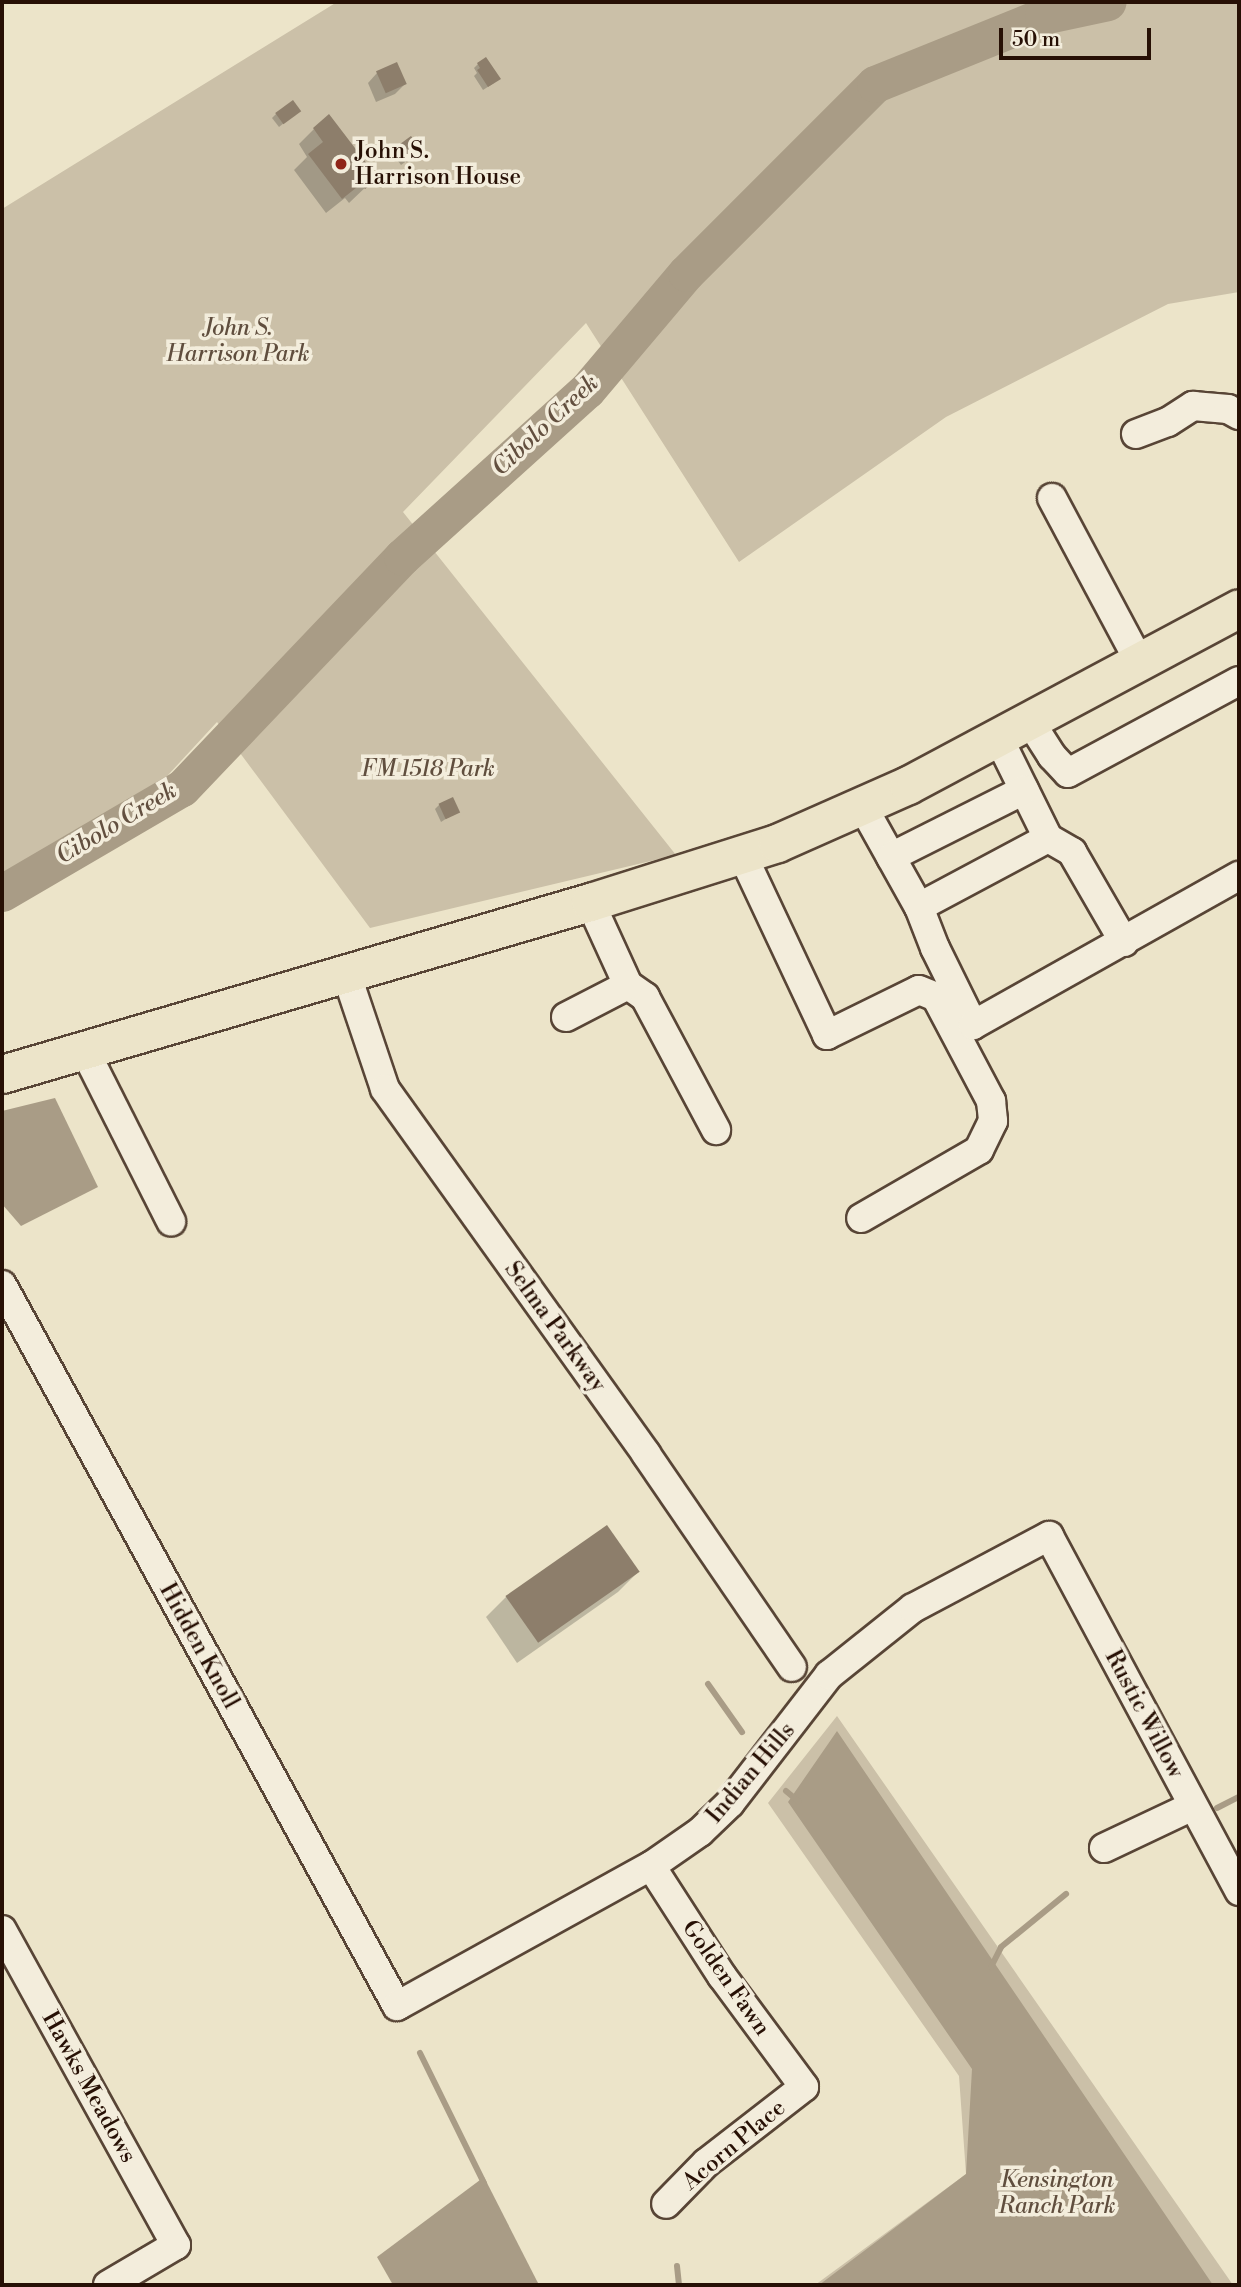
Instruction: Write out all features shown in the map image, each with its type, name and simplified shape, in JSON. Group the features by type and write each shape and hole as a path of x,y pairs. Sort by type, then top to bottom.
{"main road":[{"path":"2,1074 590,902 743,854 863,807 1239,608"}],"street":[{"path":"1136,434 1168,422 1193,406 1228,409 1239,415"},
{"path":"1052,498 1139,661"},
{"path":"1030,720 1052,756 1068,774 1239,681"},
{"path":"998,737 1048,838 1072,852 1124,942"},
{"path":"891,857 1024,790"},
{"path":"863,807 919,907 934,948 973,1025 1239,876"},
{"path":"919,907 1048,838"},
{"path":"743,854 827,1035 919,990 936,998 991,1101 993,1121 979,1150 861,1218"},
{"path":"590,902 628,985 645,997 716,1130"},
{"name":"Selma Parkway","path":"346,973 385,1089 646,1454 792,1667"},
{"path":"566,1017 628,985"},
{"path":"85,1051 171,1221"},
{"name":"Hidden Knoll","path":"2,1285 397,2007"},
{"name":"Indian Hills","path":"397,2007 651,1867 700,1832 730,1804 829,1675 913,1608 1049,1536"},
{"name":"Rustic Willow","path":"1049,1536 1239,1892"},
{"path":"1104,1848 1193,1806"},
{"name":"Golden Fawn","path":"651,1867 722,1976 804,2087"},
{"name":"Hawks Meadows","path":"2,1930 176,2245 108,2285"},
{"name":"Acorn Place","path":"666,2204 706,2163 804,2087"}],"green space":[{"path":"337,2 1239,2 1239,292 1168,304 946,417 739,562 586,323 403,512 676,855 370,928 217,722 84,866 2,876 2,209"},
{"name":"Kensington Ranch Park","path":"837,1716 1233,2285 815,2285 966,2174 959,2076 768,1803"}],"shaded area":[{"path":"55,1098 98,1187 21,1226 2,1204 2,1111"},
{"name":"Kensington Ranch Park","path":"837,1731 1213,2285 819,2285 966,2174 972,2069 788,1802"},
{"path":"484,2177 539,2285 393,2285 377,2257"}],"building":[{"path":"486,57 501,79 488,87 477,70 480,68 477,63"},
{"path":"397,62 407,84 386,93 376,71"},
{"path":"293,100 301,111 283,124 275,113"},
{"name":"John S. Harrison House","path":"329,114 374,173 368,178 372,184 365,189 361,184 342,199 308,154 323,142 313,128"},
{"path":"411,136 422,151 407,163 396,147"},
{"path":"453,797 460,812 446,819 438,804"},
{"path":"607,1525 640,1572 538,1643 505,1596"}],"waterway":[{"name":"Cibolo Creek","path":"2,893 182,788 402,557 587,390 686,273 875,84 1043,16 1108,2"},
{"path":"708,1684 742,1732"},
{"path":"786,1791 798,1801"},
{"path":"1217,1808 1239,1797"},
{"path":"991,1967 1001,1947 1066,1894"},
{"path":"420,2053 484,2183"},
{"path":"677,2266 679,2285"}],"place":[{"name":"John S. Harrison House","path":"341,164"}],"park label":[{"name":"John S. Harrison Park","path":"238,341"},
{"name":"FM 1518 Park","path":"428,769"}]}
